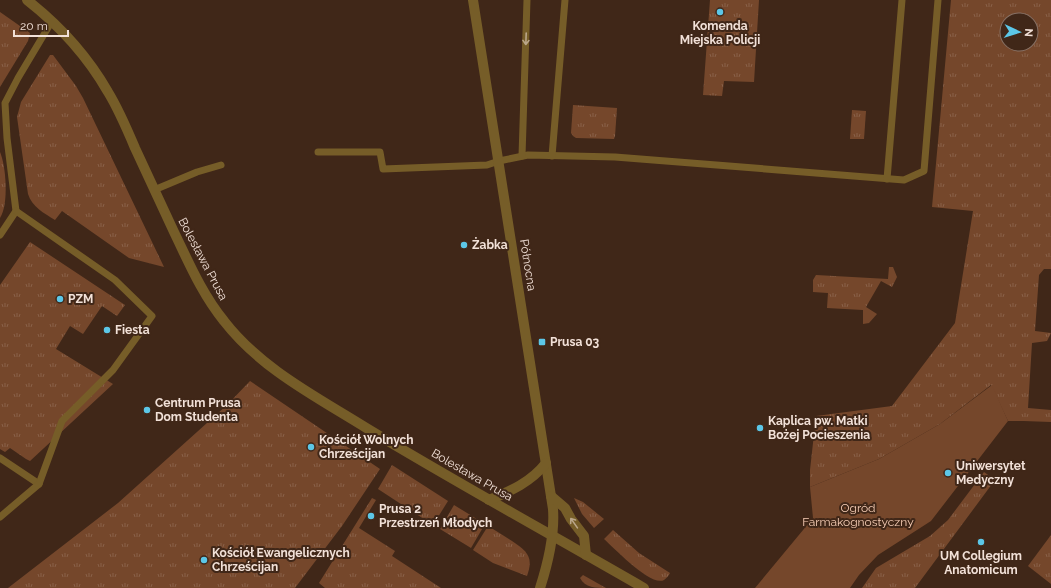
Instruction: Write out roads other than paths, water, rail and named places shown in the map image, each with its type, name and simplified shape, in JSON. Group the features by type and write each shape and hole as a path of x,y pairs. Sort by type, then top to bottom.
{"street":[{"name":"Bolesława Prusa","path":"27,0 52,21 84,56 108,92 204,294 224,322 254,353 296,385 435,470 553,535 644,588"},
{"name":"Północna","path":"473,0 554,518 553,535 540,588"},
{"path":"489,500 524,484 546,463"},
{"path":"551,496 565,508 571,519 584,536 586,555"}],"lane":[{"path":"522,156 527,0"},
{"path":"552,156 565,0"},
{"path":"887,179 902,0"},
{"path":"318,152 380,152 383,169 487,165 522,156 538,155 615,157 904,180 924,171 938,0"},
{"path":"0,235 16,211 7,138 5,103 52,21"},
{"path":"154,190 197,172 221,165"},
{"path":"0,517 39,484 62,422 113,370 152,316 115,280 16,211"},
{"path":"0,458 39,484"}],"place":[{"name":"Komenda Miejska Policji","path":"720,12"},
{"name":"Żabka","path":"464,245"},
{"name":"PZM","path":"60,299"},
{"name":"Fiesta","path":"107,330"},
{"name":"Prusa 03","path":"542,342"},
{"name":"Centrum Prusa Dom Studenta","path":"147,410"},
{"name":"Kaplica pw. Matki Bożej Pocieszenia","path":"760,428"},
{"name":"Kościół Wolnych Chrześcijan","path":"311,447"},
{"name":"Uniwersytet Medyczny","path":"948,473"},
{"name":"Prusa 2 Przestrzeń Młodych","path":"371,516"},
{"name":"UM Collegium Anatomicum","path":"981,542"},
{"name":"Kościół Ewangelicznych Chrześcijan","path":"204,560"}],"park label":[{"name":"Ogród Farmakognostyczny","path":"858,515"}]}
